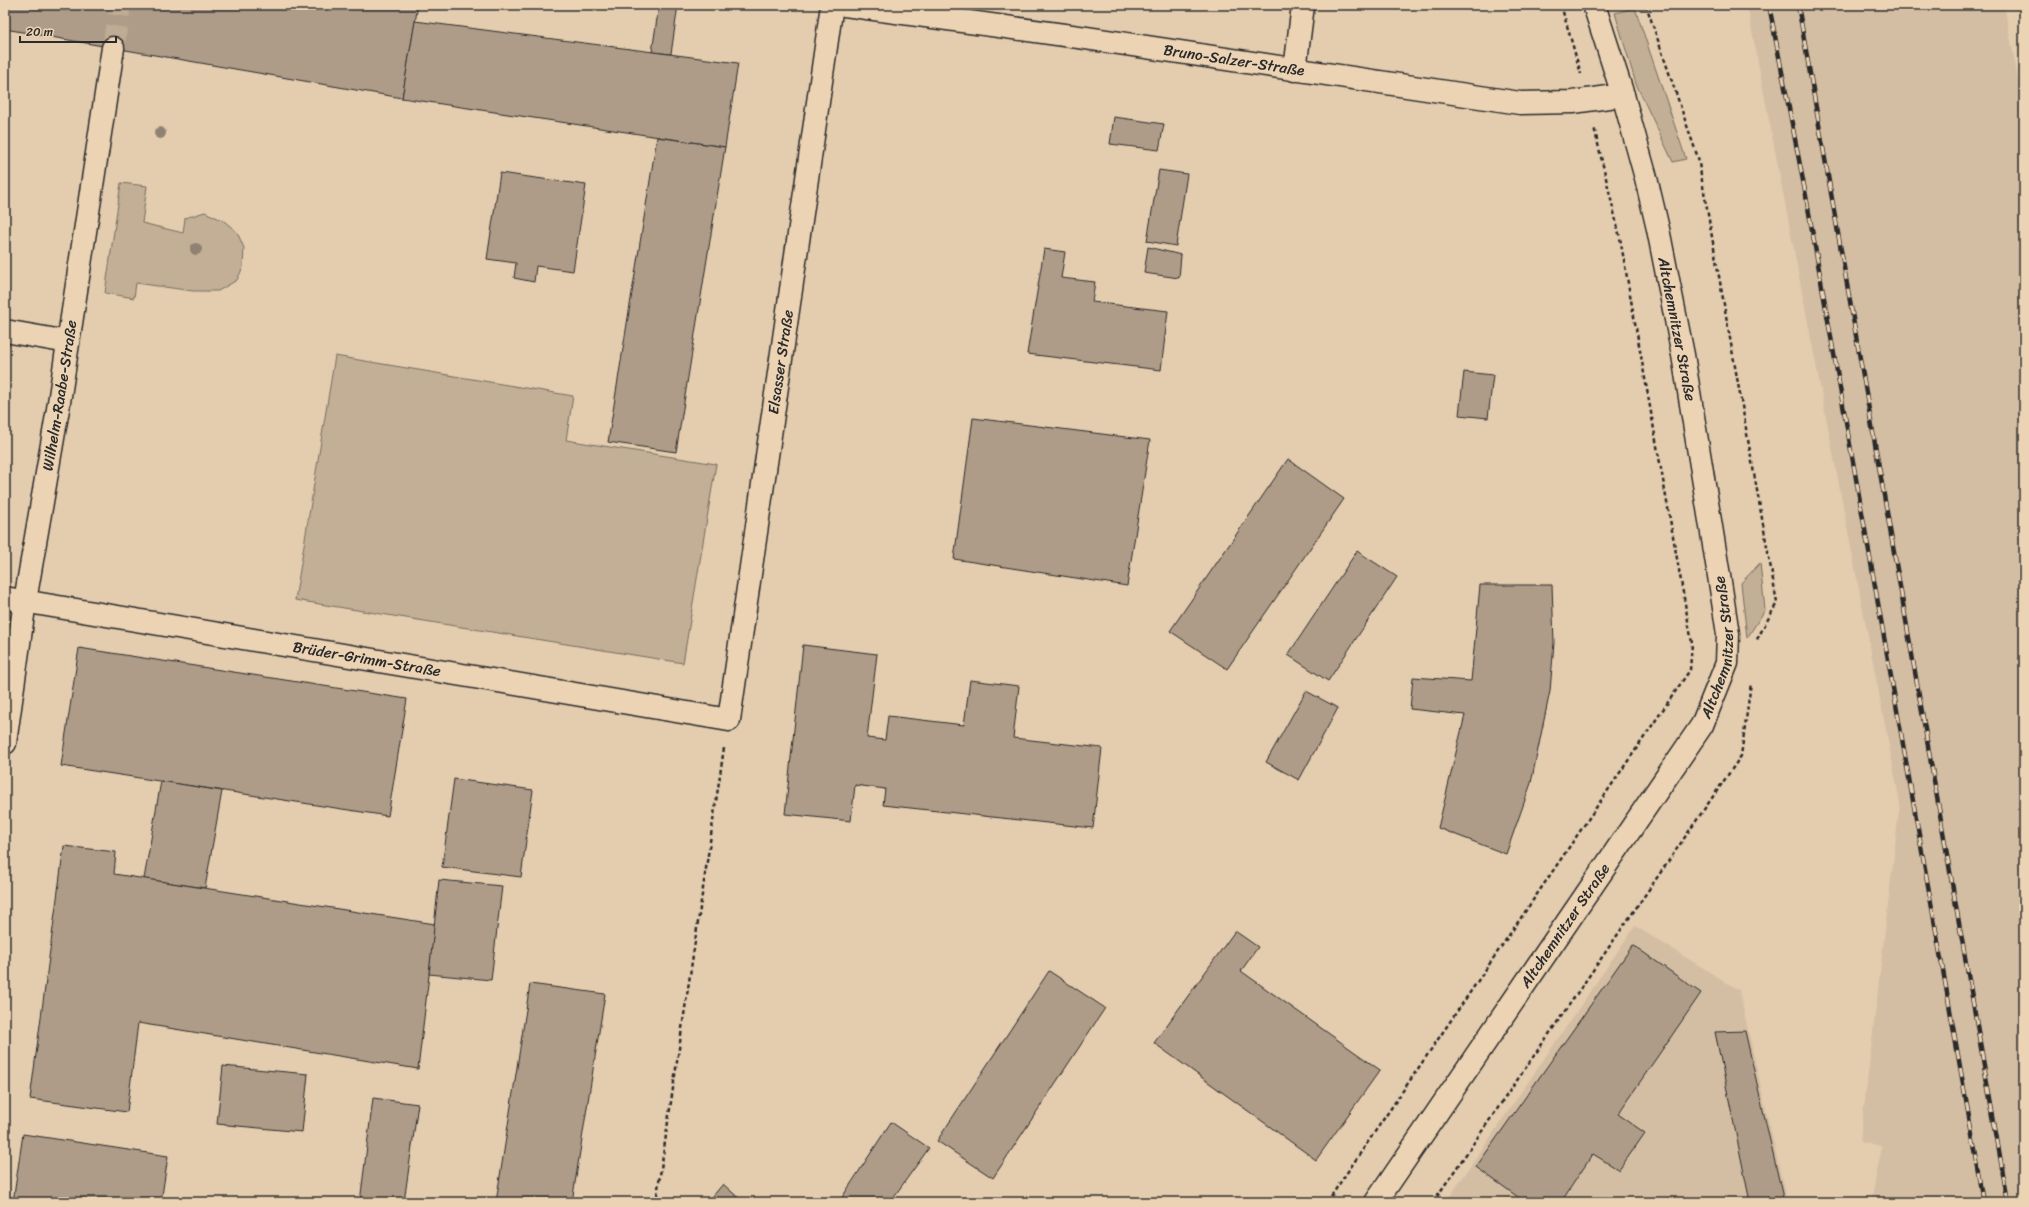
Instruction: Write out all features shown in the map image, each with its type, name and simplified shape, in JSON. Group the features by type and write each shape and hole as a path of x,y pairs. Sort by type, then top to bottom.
{"street":[{"name":"Elsasser Straße","path":"729,720 832,5"},
{"name":"Bruno-Salzer-Straße","path":"845,5 1086,38 1520,103 1587,100 1623,95"},
{"path":"1294,70 1303,5"},
{"name":"Altchemnitzer Straße","path":"1376,1202 1702,725 1727,663 1728,634 1726,619 1683,355 1650,192 1623,95 1594,5"},
{"name":"Wilhelm-Raabe-Straße","path":"5,743 15,599 68,342 113,48"},
{"path":"5,331 68,342"},
{"name":"Brüder-Grimm-Straße","path":"15,599 729,720"}],"path":[{"path":"1327,1202 1690,670 1692,643 1620,238 1587,100 1567,22 1561,5"},
{"path":"1646,5 1698,158 1777,603 1757,640 1756,648"},
{"path":"1727,663 1757,640"},
{"path":"1433,1202 1741,756 1752,679"},
{"path":"656,1202 729,720"}],"shaded area":[{"path":"1747,5 2004,5 2024,110 2024,1202 1871,1202 1882,1146 1860,1142 1900,803"},
{"path":"1635,8 1686,159 1673,162 1636,84 1615,13"},
{"path":"121,183 147,186 142,223 183,233 185,218 205,212 224,221 237,232 244,248 243,267 237,280 218,291 193,291 136,283 134,298 105,293"},
{"path":"335,356 573,396 566,440 716,464 683,663 295,600"},
{"path":"1760,563 1765,610 1747,638 1741,583"},
{"path":"1635,926 1739,990 1787,1202 1446,1202"}],"building":[{"path":"5,5 418,5 402,98 5,29"},
{"path":"659,5 678,5 671,54 652,52"},
{"path":"415,21 738,63 725,147 402,98"},
{"path":"1114,117 1164,124 1159,150 1110,144"},
{"path":"657,137 725,147 676,452 608,442"},
{"path":"1159,170 1187,174 1176,246 1147,241"},
{"path":"500,173 586,185 573,271 536,266 534,282 514,278 516,263 487,259"},
{"path":"1148,247 1181,255 1179,278 1144,273"},
{"path":"1044,249 1065,252 1061,278 1095,282 1092,302 1168,311 1161,370 1027,354"},
{"path":"1464,372 1493,375 1488,418 1459,415"},
{"path":"973,418 1150,440 1127,586 954,559"},
{"path":"1288,459 1344,499 1227,669 1170,631"},
{"path":"1357,551 1397,577 1328,681 1288,655"},
{"path":"1480,585 1552,585 1554,643 1550,691 1531,783 1506,854 1438,828 1465,715 1410,709 1413,677 1471,681"},
{"path":"803,645 877,654 867,738 885,740 888,716 964,725 970,680 1019,686 1013,738 1102,748 1093,828 883,805 885,789 855,785 851,821 785,814"},
{"path":"79,648 407,699 388,816 61,766"},
{"path":"1306,691 1338,708 1299,780 1266,762"},
{"path":"454,779 533,790 521,877 442,867"},
{"path":"161,781 222,791 205,888 144,879"},
{"path":"64,846 116,852 114,874 435,924 418,1069 138,1023 127,1112 30,1099"},
{"path":"439,880 502,886 491,980 429,974"},
{"path":"1235,931 1258,947 1241,971 1380,1070 1316,1160 1154,1043"},
{"path":"1633,945 1701,993 1618,1114 1645,1133 1619,1170 1593,1154 1561,1202 1525,1202 1476,1167"},
{"path":"1049,971 1105,1008 993,1178 937,1141"},
{"path":"530,984 605,994 572,1202 496,1202"},
{"path":"1745,1031 1784,1202 1750,1202 1715,1032"},
{"path":"223,1066 308,1074 302,1132 217,1124"},
{"path":"373,1098 418,1104 404,1202 360,1202"},
{"path":"891,1122 929,1148 890,1202 839,1202"},
{"path":"23,1134 168,1156 161,1202 13,1202"},
{"path":"723,1184 743,1202 708,1202"}],"tunnel":[{"path":"113,48 120,5"}],"railway":[{"path":"1769,5 1806,196 1984,1202"},
{"path":"1798,5 2008,1202"}]}
